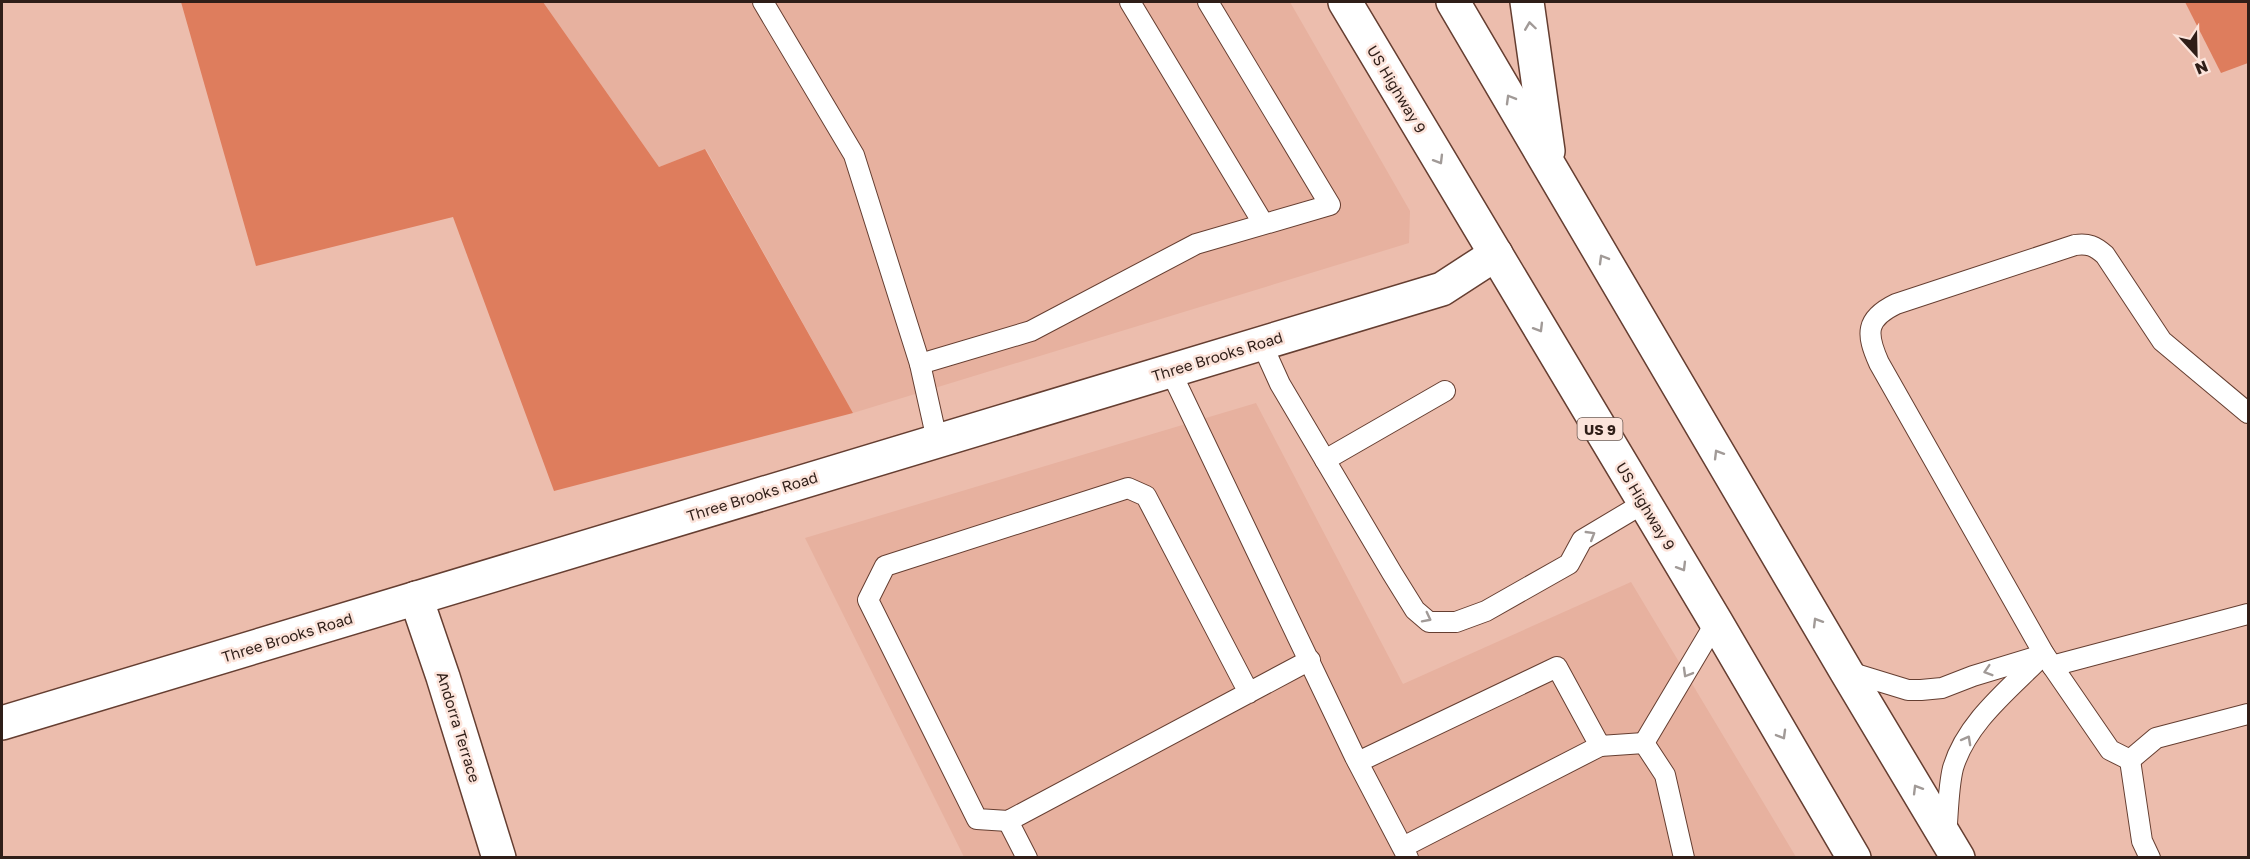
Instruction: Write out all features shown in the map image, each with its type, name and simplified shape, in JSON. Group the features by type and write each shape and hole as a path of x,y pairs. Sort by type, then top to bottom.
{"main road":[{"name":"US Highway 9","path":"1345,2 1716,622 1854,858"},
{"path":"1453,2 1952,847"},
{"path":"1527,2 1550,168"},
{"name":"Three Brooks Road","path":"2,723 1442,289 1496,254"},
{"name":"Andorra Terrace","path":"416,598 499,858"}],"lane":[{"path":"763,2 854,155 920,364 937,440"},
{"path":"1132,2 1263,223"},
{"path":"920,364 1031,331 1196,244 1330,205 1208,2"},
{"path":"2130,760 2110,750 2048,660 1879,363 1872,347 1870,333 1872,322 1880,312 1929,293 2075,245 2086,244 2096,247 2105,255 2162,341 2248,413"},
{"path":"1261,342 1280,384 1392,573 1415,610 1429,622 1456,622 1470,618 1569,564 1582,540 1644,503"},
{"path":"1170,370 1358,762 1405,852 1600,746 1644,743"},
{"path":"1325,460 1445,391"},
{"path":"1249,693 1146,496 1128,489 885,566 868,600 977,819 1008,821 1249,693 1310,660"},
{"path":"1846,671 1908,690 1942,688 1972,676 2248,614"},
{"path":"1644,743 1716,622"},
{"path":"1952,847 1953,769 1967,737 1989,709 2048,660"},
{"path":"1358,762 1557,667 1600,746"},
{"path":"2130,760 2156,738 2248,714"},
{"path":"1644,743 1665,775 1684,858"},
{"path":"2130,760 2140,831 2150,858"},
{"path":"1008,821 1027,858"}],"shaded area":[{"path":"181,2 543,2 659,167 705,149 853,413 554,491 453,217 256,266"},
{"path":"543,2 1290,2 1410,211 1409,243 853,413 706,149 659,167"},
{"path":"2185,2 2248,2 2248,63 2221,73"},
{"path":"1256,403 1403,684 1631,582 1796,857 964,857 805,538"}]}
